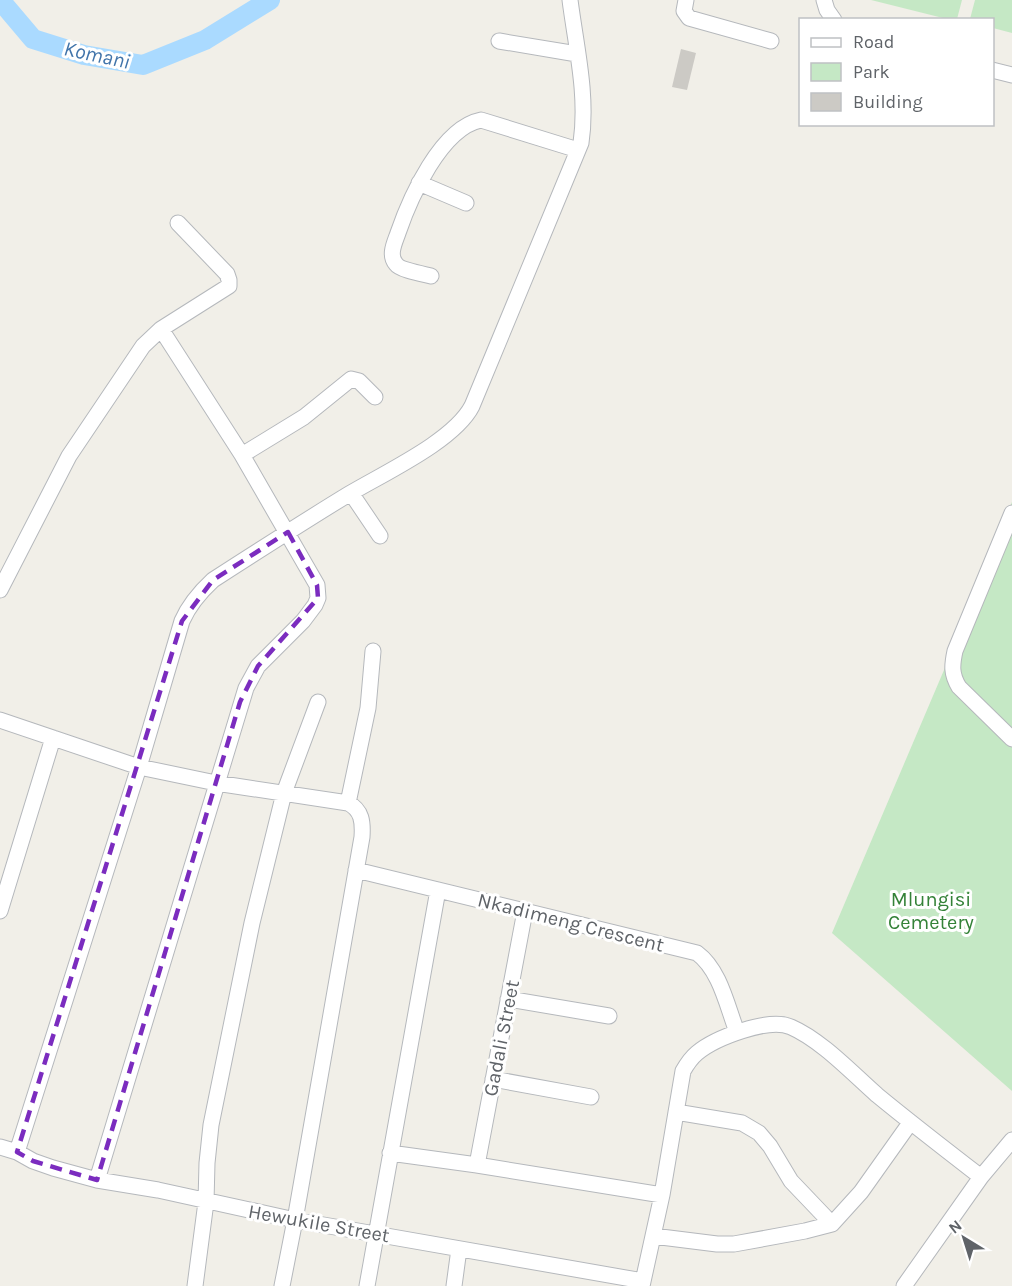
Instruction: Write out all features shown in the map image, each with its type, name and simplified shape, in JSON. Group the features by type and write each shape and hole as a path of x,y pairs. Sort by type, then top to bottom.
{"street":[{"path":"16,1152 187,610 194,599 213,580 436,442 461,422 468,412 578,150 584,113 570,0"},
{"path":"686,0 684,11 689,18 771,41"},
{"path":"824,0 826,10 832,18"},
{"path":"499,42 577,54"},
{"path":"994,70 1012,75"},
{"path":"431,276 399,267 392,257 392,251 406,209 419,183 453,137 469,124 478,121 578,150"},
{"path":"419,183 466,203"},
{"path":"0,590 69,456 143,346 160,329 225,290 230,282 226,274 178,223"},
{"path":"97,1180 240,702 251,676 309,613 318,598 317,585 288,532 242,455 160,329"},
{"path":"242,455 304,417 351,379 359,381 375,397"},
{"path":"351,493 380,536"},
{"path":"1012,513 955,651 952,665 954,678 959,687 1012,739"},
{"path":"348,803 368,708 373,651"},
{"path":"195,1286 215,1104 252,923 292,765 318,702"},
{"path":"0,720 139,767 216,783 348,803 357,810 362,819 362,837 282,1286"},
{"path":"0,911 53,738"},
{"name":"Nkadimeng Crescent","path":"356,870 697,953 709,963 715,974 737,1032"},
{"path":"367,1286 438,890"},
{"name":"Gadali Street","path":"477,1165 525,911"},
{"path":"508,999 609,1016"},
{"path":"643,1283 662,1195 683,1071 702,1049 737,1032 774,1024 791,1026 819,1044 910,1123 981,1177"},
{"path":"493,1079 591,1097"},
{"path":"676,1112 742,1123 753,1128 770,1146 791,1181 832,1224"},
{"path":"653,1236 734,1244 832,1224 861,1192 910,1123"},
{"path":"904,1286 981,1177 1012,1140"},
{"name":"Hewukile Street","path":"0,1147 43,1165 97,1180 158,1190 295,1220 643,1283"},
{"path":"390,1153 662,1195"},
{"path":"454,1286 459,1249"}],"highlighted area":[{"path":"288,532 317,585 318,598 258,666 240,702 97,1180 33,1161 17,1152 182,621 213,580"}],"green space":[{"path":"871,0 962,0 957,18 943,18"},
{"path":"975,0 1012,0 1012,33 994,28 994,18 970,18"},
{"name":"Mlungisi Cemetery","path":"1012,502 1012,1091 832,933 944,670"}],"building":[{"path":"681,49 696,53 687,90 672,87"}],"waterway":[{"name":"Komani","path":"0,0 33,39 84,55 143,65 205,40 270,0"}]}
